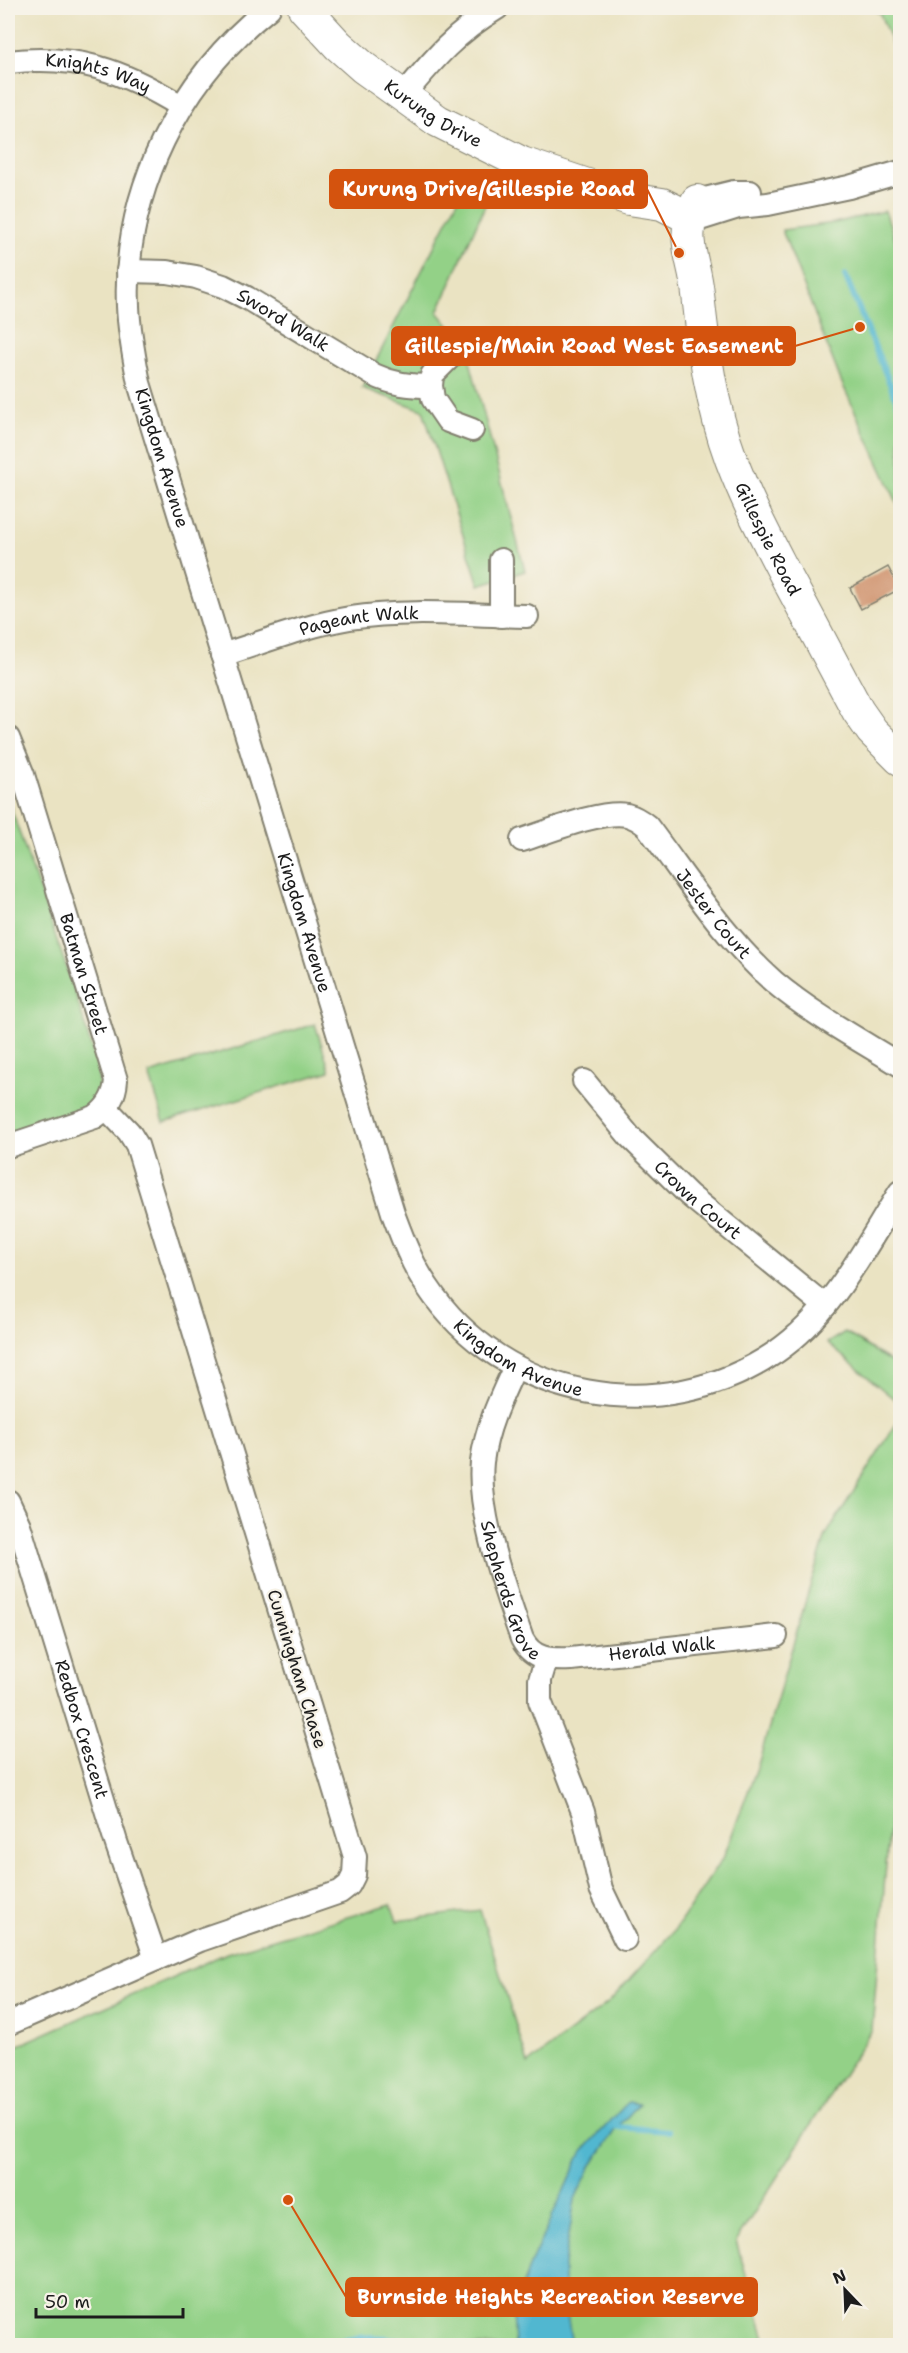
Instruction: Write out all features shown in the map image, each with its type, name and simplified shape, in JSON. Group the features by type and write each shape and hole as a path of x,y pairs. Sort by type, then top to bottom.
{"street":[{"name":"Kingdom Avenue","path":"268,8 234,37 201,75 181,106 148,175 132,236 128,270 131,342 139,383 404,1242 427,1287 465,1331 486,1348 515,1367 549,1382 578,1391 629,1397 683,1391 731,1377 776,1352 792,1340 825,1306 900,1192"},
{"name":"Kurung Drive","path":"304,8 355,60 402,97 438,121 493,150 522,163 629,199 697,212"},
{"path":"402,97 442,48 468,25 497,8"},
{"name":"Knights Way","path":"8,62 60,60 91,65 120,73 147,85 181,106"},
{"path":"697,212 734,192 802,195 849,187 900,172"},
{"name":"Gillespie Road","path":"697,212 688,250 698,292 700,321 713,397 731,459 746,495 858,711 878,737 900,759"},
{"name":"Sword Walk","path":"128,270 196,277 223,286 247,298 374,375 405,386 431,386"},
{"path":"452,355 432,375 433,399 448,421 472,429"},
{"path":"501,560 501,616"},
{"name":"Pageant Walk","path":"222,655 349,618 414,615 528,616"},
{"name":"Batman Street","path":"8,738 23,774 111,1063 115,1089 106,1108"},
{"name":"Jester Court","path":"522,840 606,815 627,815 637,819 647,826 715,916 754,963 804,1004 900,1065"},
{"name":"Crown Court","path":"584,1081 630,1137 683,1189 825,1306"},
{"path":"8,1146 85,1122 106,1108"},
{"name":"Cunningham Chase","path":"8,2024 232,1928 329,1898 349,1885 356,1866 137,1145 129,1132 106,1108"},
{"name":"Shepherds Grove","path":"515,1367 496,1408 482,1461 481,1485 490,1533 522,1639 532,1653 546,1660 540,1680 540,1701 583,1812 601,1889 625,1939"},
{"name":"Redbox Crescent","path":"8,1501 19,1525 116,1842 156,1959"},
{"name":"Herald Walk","path":"546,1660 776,1636"}],"green space":[{"path":"871,8 900,8 900,64 880,14"},
{"path":"471,174 494,185 438,312 466,346 525,571 479,585 423,410 362,388"},
{"path":"885,211 900,253 900,509 841,381 782,230 834,223"},
{"path":"8,800 75,992 98,1070 100,1094 91,1106 78,1113 8,1136"},
{"path":"315,1024 330,1071 164,1122 149,1074"},
{"path":"845,1332 900,1368 900,1404 827,1343"},
{"path":"900,1418 900,1736 897,1736 872,2030 736,2241 767,2345 423,2346 385,2338 362,2337 324,2346 8,2345 8,2050 227,1953 391,1904 397,1921 480,1910 528,2064 609,2002 677,1927 724,1856 758,1765 826,1535"}],"water":[{"path":"628,2102 639,2104 618,2127 590,2168 575,2199 564,2264 564,2295 572,2345 515,2345 513,2310 532,2260 581,2153"}],"building":[{"path":"888,567 900,589 861,609 850,588"}],"waterway":[{"path":"845,275 900,408"},
{"path":"618,2127 669,2131"},
{"path":"324,2346 350,2339 374,2337 423,2346"}],"place":[{"name":"Kurung Drive/Gillespie Road","path":"679,253"},
{"name":"Gillespie/Main Road West Easement","path":"860,327"},
{"name":"Burnside Heights Recreation Reserve","path":"288,2200"}]}
